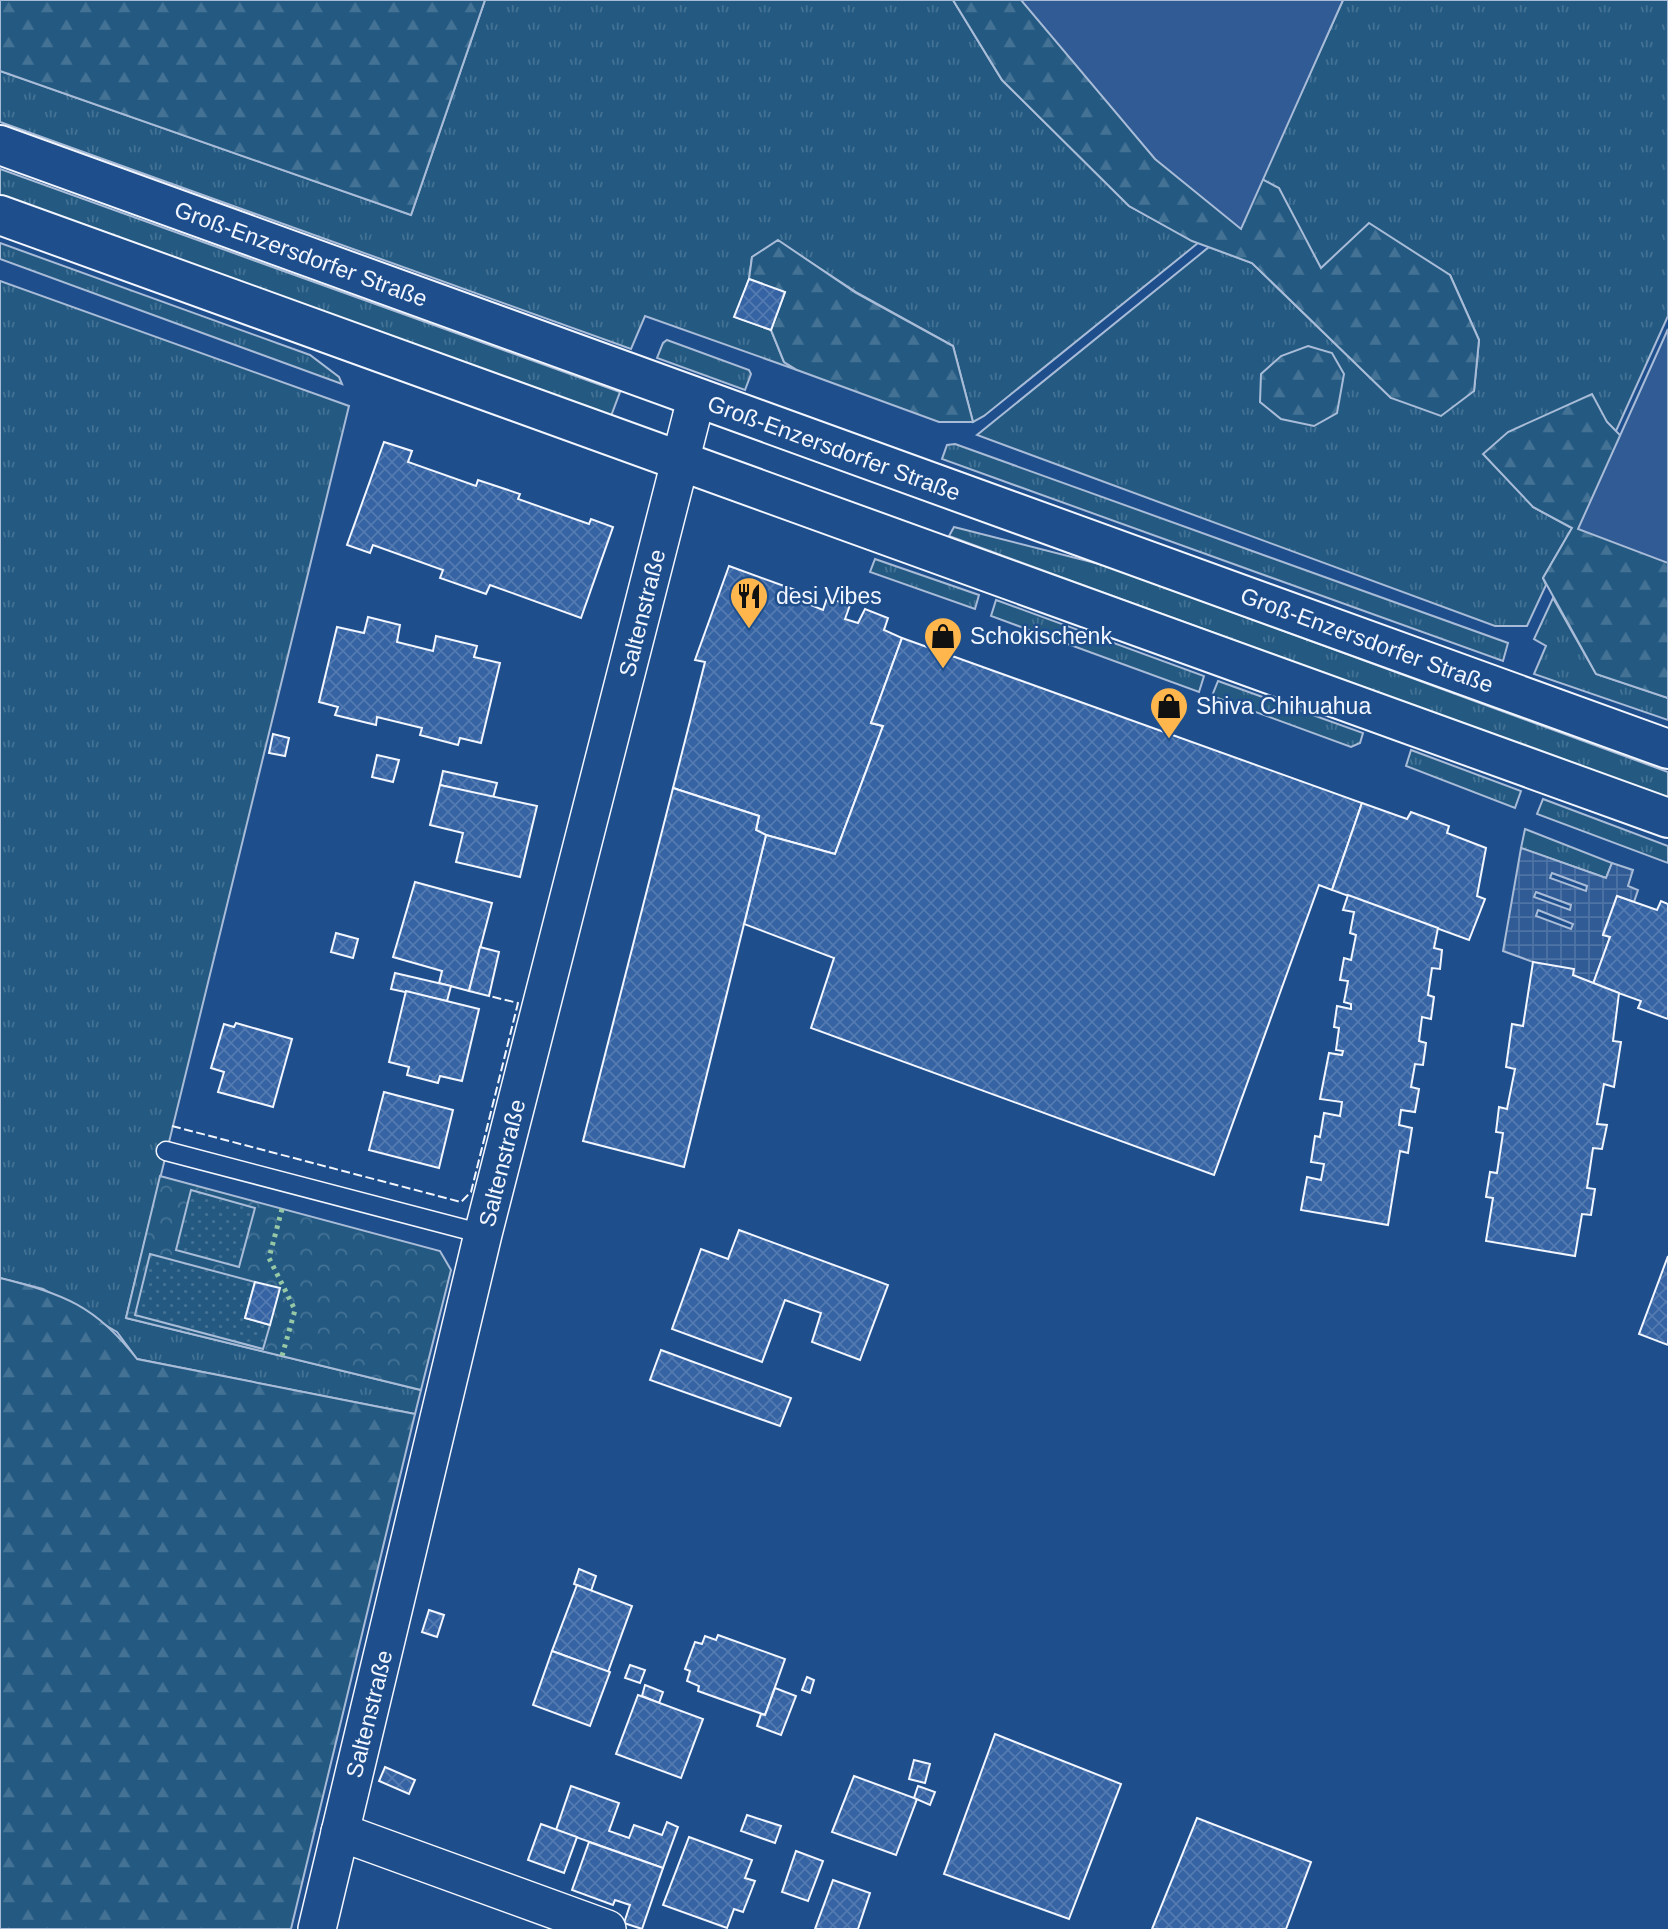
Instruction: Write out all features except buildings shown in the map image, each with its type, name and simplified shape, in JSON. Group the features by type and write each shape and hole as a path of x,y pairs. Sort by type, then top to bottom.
{"main road":[{"name":"Groß-Enzersdorfer Straße","path":"0,145 1668,749"},
{"path":"0,215 1668,818"}],"street":[{"name":"Saltenstraße","path":"317,1929 484,1234 696,399"},
{"path":"340,1832 607,1929"}],"lane":[{"path":"166,1151 484,1234"}],"green space":[{"path":"0,0 485,0 411,215 0,71"},
{"path":"485,0 953,0 1002,80 1129,206 1198,243 984,416 973,422 953,346 856,292 778,241 752,257 749,279 735,317 771,330 784,362 797,370 645,316 631,349 0,122 0,71 411,215"},
{"path":"953,0 1043,0 1229,162 1279,188 1321,268 1369,223 1450,275 1479,340 1474,391 1441,416 1391,398 1252,263 1192,241 1129,206 1002,80"},
{"path":"1343,0 1668,0 1668,316 1616,431 1607,422 1533,507 1572,528 1543,578 1546,585 1527,626 1495,626 977,435 1209,247 1252,263 1391,398 1474,391 1479,340 1450,275 1321,269 1279,189 1262,179"},
{"path":"0,169 620,392 611,416 0,196"},
{"path":"778,240 856,293 953,346 973,422 939,422 797,370 784,362 771,330 785,292 749,279 752,257"},
{"path":"0,243 310,355 339,377 342,384 0,259"},
{"path":"0,281 349,406 126,1318 421,1390 415,1414 137,1359 117,1332 43,1289 0,1278"},
{"path":"667,340 749,370 751,374 745,390 657,358"},
{"path":"1308,346 1332,353 1344,374 1337,413 1314,426 1281,419 1260,402 1261,374 1281,356"},
{"path":"1592,394 1607,422 1668,484 1668,698 1596,674 1543,578 1572,528 1533,507 1483,454 1508,432"},
{"path":"955,444 1508,643 1503,661 942,459 947,445"},
{"path":"954,527 1107,566 1668,772 1668,799 949,536"},
{"path":"875,559 979,595 975,609 870,572"},
{"path":"1553,598 1596,674 1668,698 1668,720 1534,674 1546,646 1534,639"},
{"path":"996,600 1204,676 1199,692 991,616"},
{"path":"1218,681 1363,733 1360,743 1351,747 1212,696"},
{"path":"1411,750 1521,791 1515,808 1406,766"},
{"path":"1543,799 1668,846 1668,863 1537,814"},
{"path":"1525,829 1612,863 1606,878 1521,848"},
{"path":"160,1176 440,1251 451,1270 421,1390 126,1318"},
{"path":"191,1190 255,1208 239,1267 176,1250"},
{"path":"150,1254 255,1282 245,1318 270,1325 263,1349 135,1315"},
{"path":"0,1278 43,1290 93,1314 137,1359 415,1414 291,1929 0,1929"}],"shaded area":[{"path":"1021,0 1343,0 1241,229 1155,159"},
{"path":"1668,329 1668,563 1578,529"},
{"path":"1521,848 1606,878 1612,863 1633,870 1628,886 1638,890 1634,902 1617,896 1603,934 1610,937 1593,984 1503,951","holes":["1552,873 1587,886 1586,891 1550,878","1536,892 1571,905 1570,910 1534,897","1538,910 1573,924 1571,929 1536,916"]}],"hedge":[{"path":"282,1209 269,1258 295,1310 282,1356"}],"fence":[{"path":"172,1126 461,1202 471,1192 518,1003 489,996"}],"place":[{"name":"desi Vibes","path":"749,630"},
{"name":"Schokischenk","path":"943,670"},
{"name":"Shiva Chihuahua","path":"1169,740"}]}
